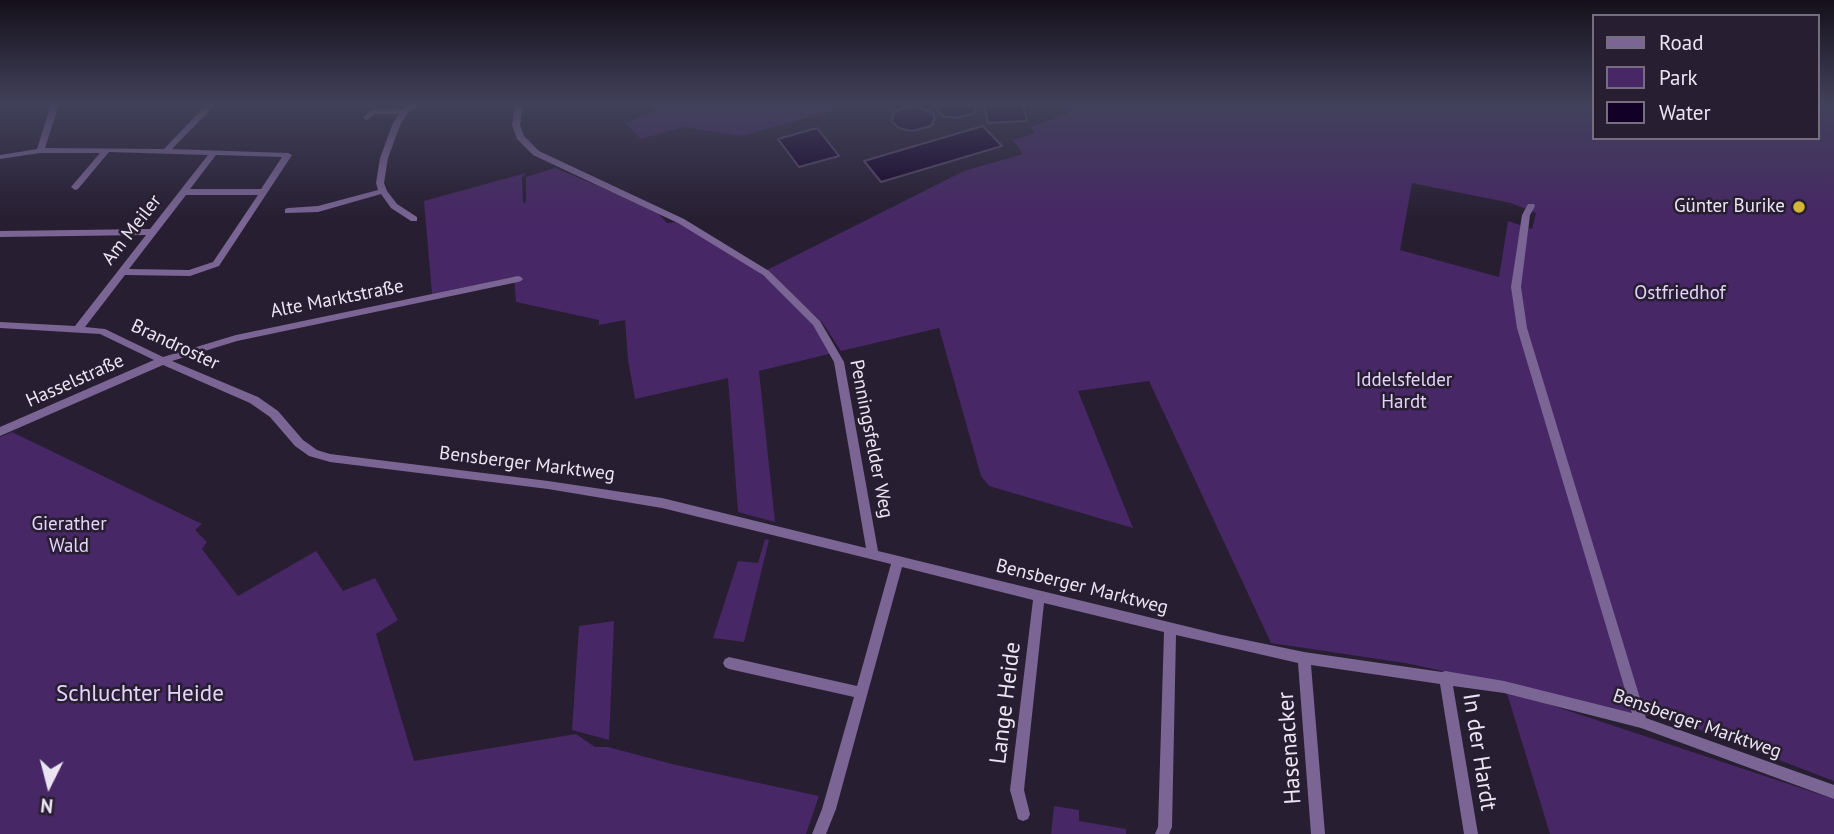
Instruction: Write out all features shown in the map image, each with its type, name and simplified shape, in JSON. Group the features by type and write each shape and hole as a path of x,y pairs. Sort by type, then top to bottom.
{"street":[{"path":"40,151 43,143"},
{"path":"167,150 174,143"},
{"path":"390,143 380,183 394,206 414,219"},
{"name":"Penningsfelder Weg","path":"526,143 536,153 659,208 766,273 817,323 839,362 873,555"},
{"path":"75,187 107,150"},
{"path":"0,157 40,151 107,150 288,155 219,260 209,268 190,272 122,272"},
{"name":"Am Meiler","path":"79,328 213,154"},
{"path":"288,211 318,209 383,191"},
{"path":"184,192 265,192"},
{"path":"1531,206 1524,227 1516,287 1522,328 1640,722"},
{"path":"0,234 152,232"},
{"name":"Alte Marktstraße","path":"164,360 236,338 518,279"},
{"name":"Brandroster","path":"0,325 102,331 254,400 274,414 299,443 313,453"},
{"name":"Hasselstraße","path":"0,432 164,360"},
{"name":"Bensberger Marktweg","path":"313,453 360,463 662,503 1170,629 1304,658 1504,687 1640,722 1834,792"},
{"path":"819,834 829,809 898,561"},
{"name":"Lange Heide","path":"1023,814 1017,790 1039,597"},
{"path":"1162,834 1166,827 1170,629"},
{"name":"Hasenacker","path":"1304,658 1318,834"},
{"path":"729,663 861,692"},
{"name":"In der Hardt","path":"1445,677 1471,834"}],"green space":[{"path":"1015,143 1834,143 1834,781 1658,714 1635,717 1504,684 1405,663 1271,643 1149,381 1078,391 1133,528 989,486 981,476 939,328 841,351 822,322 765,271 964,171 1023,154","holes":["1412,183 1511,203 1536,213 1532,229 1508,221 1499,277 1400,250"]},
{"path":"555,168 654,209 667,223 678,222 759,272 792,301 821,332 833,353 759,371 775,522 738,512 728,378 635,399 625,320 599,325 599,320 516,302 514,277 432,294 424,201 526,173 522,177 523,203 526,202 526,177"},
{"name":"Schluchter Heide","path":"12,432 202,524 195,530 207,542 202,549 238,596 316,551 343,591 375,578 398,620 376,634 414,761 576,734 595,747 608,747 676,765 819,796 806,834 0,834 0,437"},
{"path":"765,539 769,540 744,642 713,638 738,561 758,563"},
{"path":"614,621 609,740 572,730 579,626"},
{"path":"1506,690 1834,799 1834,834 1550,834"},
{"path":"1054,806 1079,810 1079,821 1126,829 1126,834 1051,834"}],"water":[{"path":"781,143 829,143 839,156 799,167"},
{"path":"925,143 999,143 1002,146 881,182 864,161"}],"place":[{"name":"Günter Burike","path":"1799,207"}],"park label":[{"name":"Ostfriedhof","path":"1680,294"},
{"name":"Iddelsfelder Hardt","path":"1404,392"},
{"name":"Gierather Wald","path":"69,536"}]}
